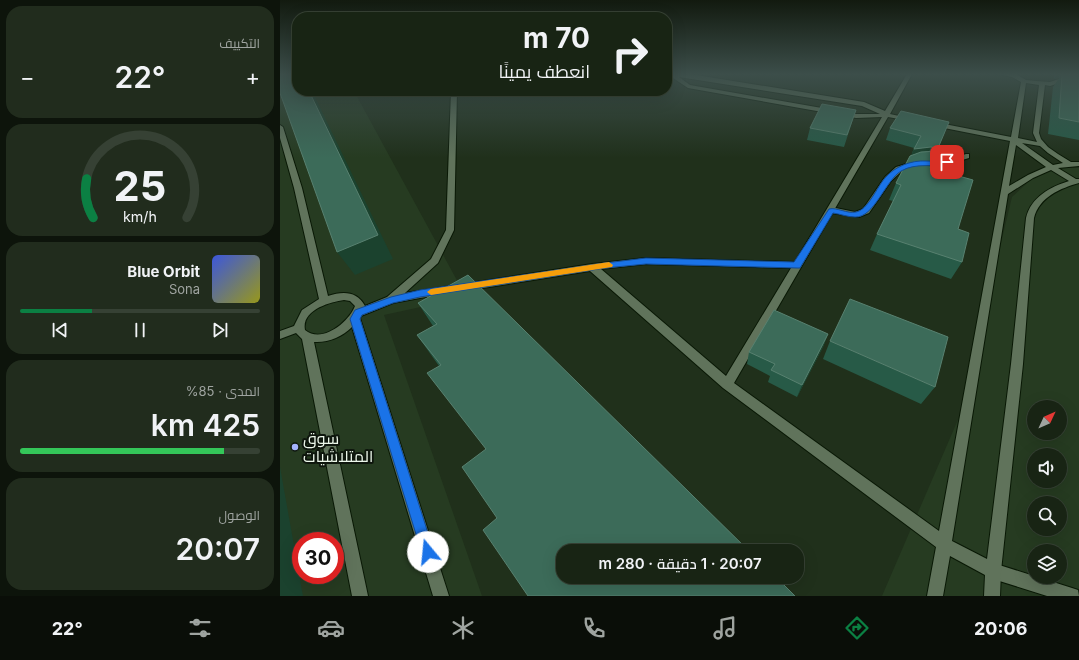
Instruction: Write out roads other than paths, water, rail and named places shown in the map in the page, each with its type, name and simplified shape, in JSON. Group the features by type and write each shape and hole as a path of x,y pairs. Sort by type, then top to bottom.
{"street":[{"path":"391,300 435,261 450,230 454,102"},
{"path":"777,102 856,116 866,117 888,115"},
{"path":"850,102 864,104 888,115 918,121"},
{"path":"727,384 895,102"},
{"path":"935,596 1020,102"},
{"path":"1040,102 1036,133 1038,138 1052,153 1076,166"},
{"path":"925,122 1044,145"},
{"path":"280,127 298,188 324,301"},
{"path":"1014,140 1027,152 1077,181"},
{"path":"831,210 856,215 866,211 888,179 899,170 913,164 925,163 939,165 966,156"},
{"path":"1004,193 1030,175 1052,167 1076,166"},
{"path":"995,594 993,570 1017,364 1031,212 1041,198 1058,188 1077,181"},
{"path":"280,335 303,332 319,338 332,335 345,328 357,316 391,300 428,292 592,267 646,261 797,266"},
{"path":"592,267 727,384 944,545 993,570 1072,596"},
{"path":"360,596 300,321 305,313 324,301 339,297 352,298 357,301 360,306 357,316 441,596"}],"place":[{"name":"سوق المتلاشيات","path":"295,447"}]}
